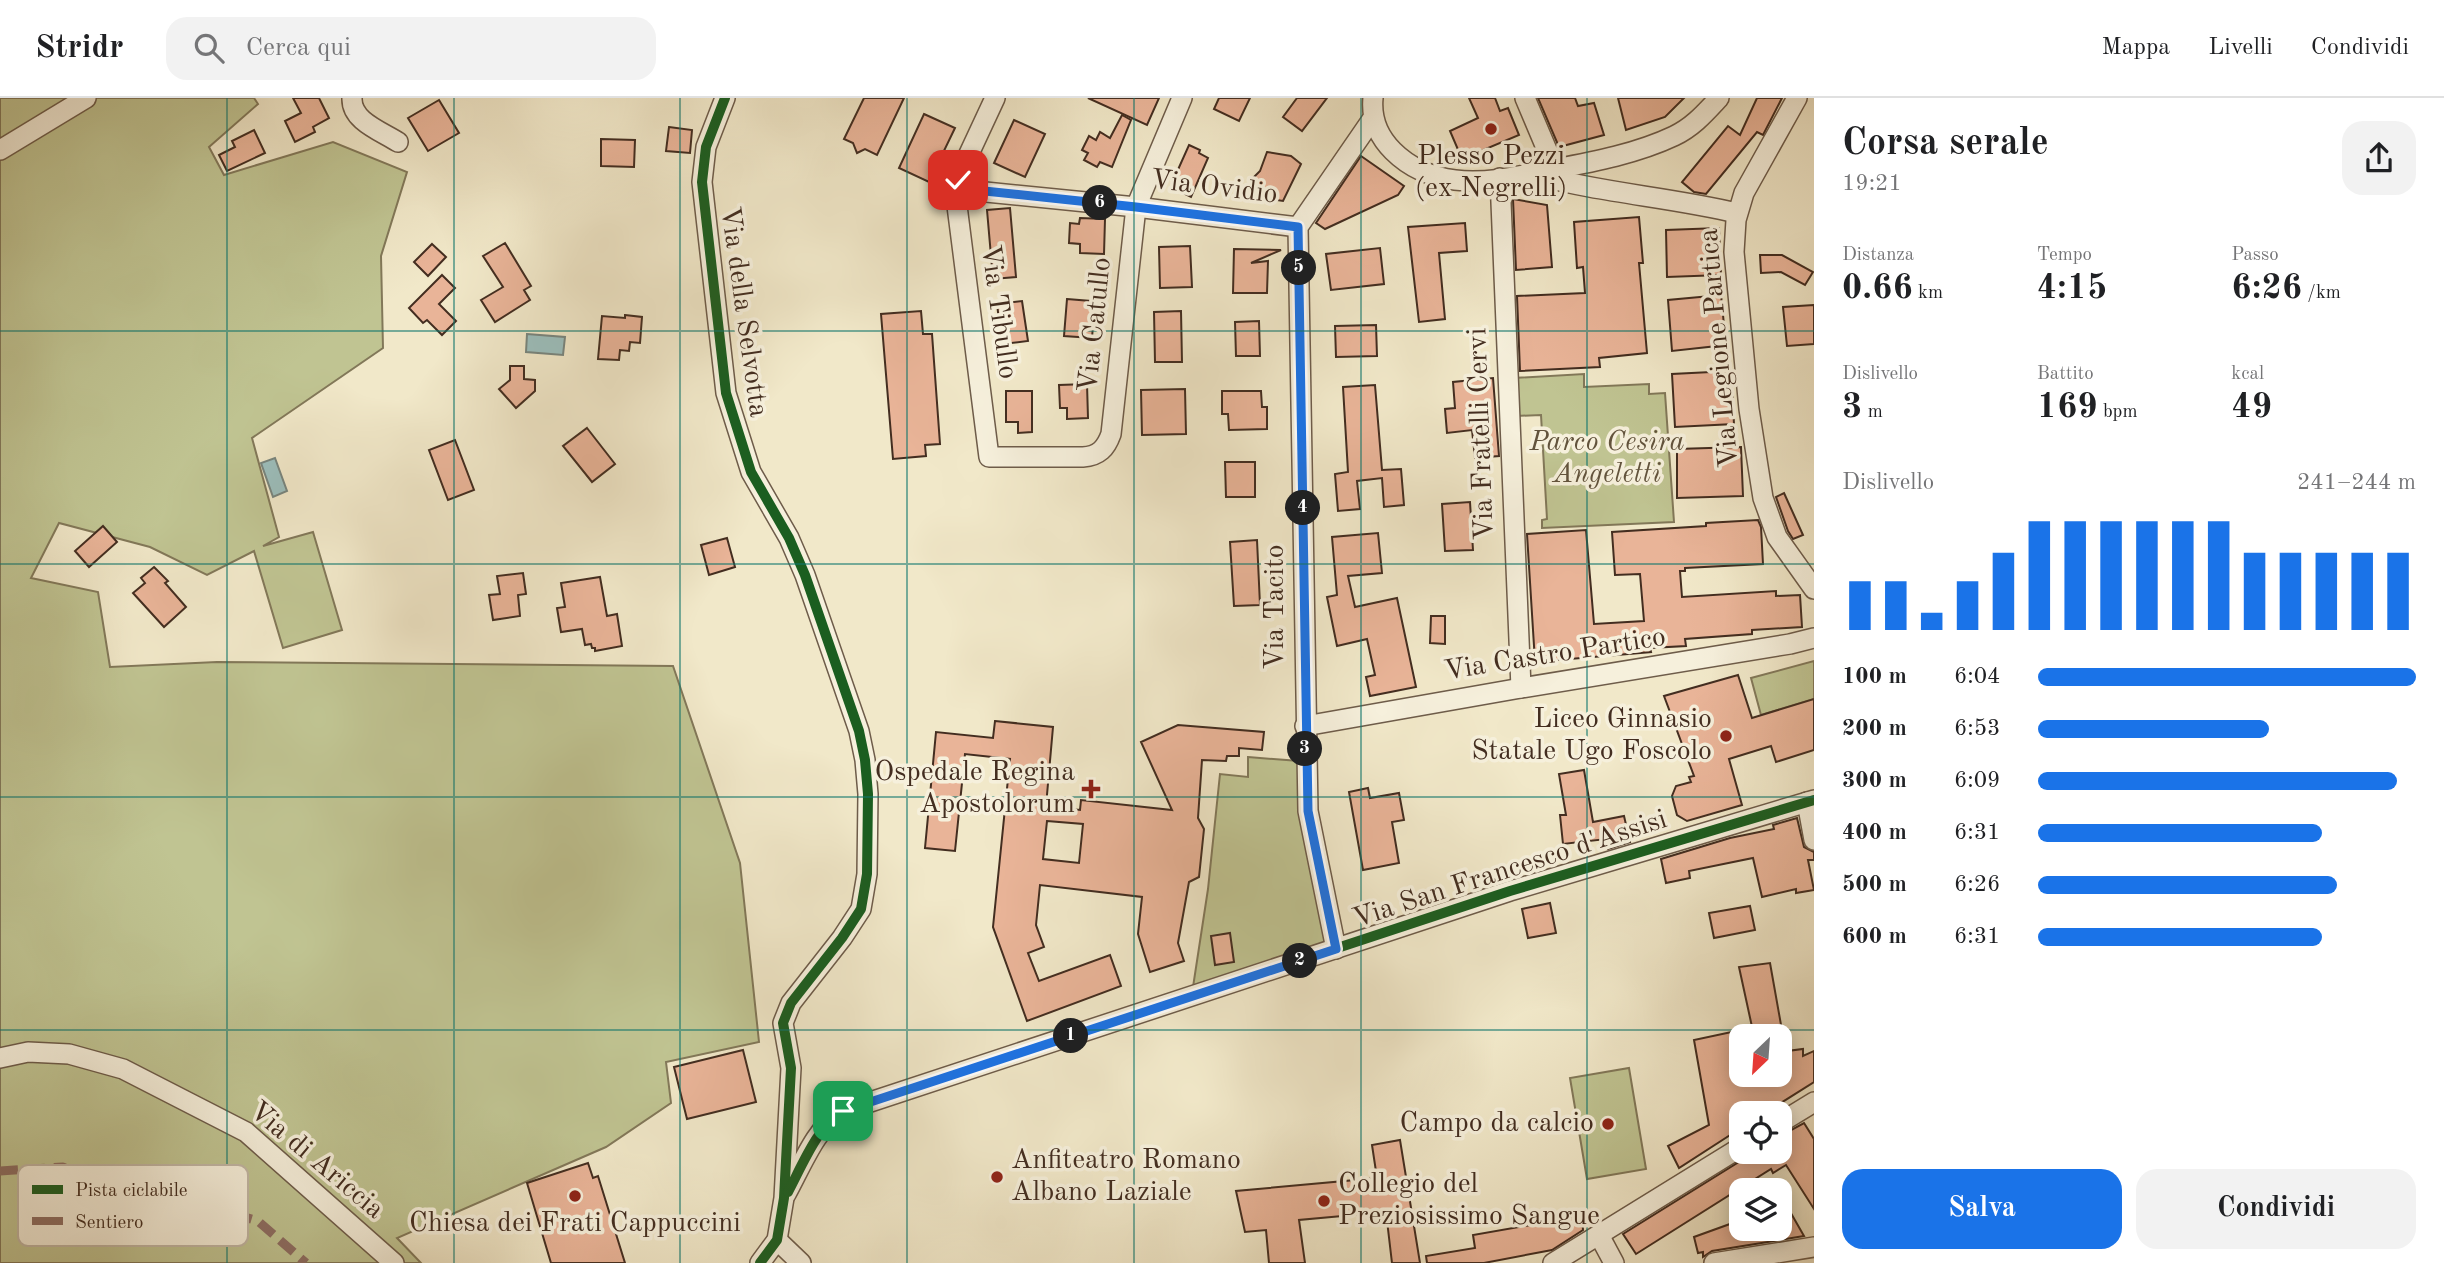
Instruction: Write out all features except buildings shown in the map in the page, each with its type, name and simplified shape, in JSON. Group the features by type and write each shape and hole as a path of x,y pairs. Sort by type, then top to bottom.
{"street":[{"path":"0,150 86,98"},
{"path":"352,98 352,108 358,116 398,142"},
{"name":"Via della Selvotta","path":"725,98 706,147 702,182 729,406 751,472 789,538 805,575 859,732 868,794 867,874 860,909 842,938 791,1003 783,1023 791,1068 784,1198 777,1240"},
{"name":"Via Tibullo","path":"989,457 956,207 956,188 961,171 995,98"},
{"name":"Via Catullo","path":"989,457 1088,457 1105,447 1114,422 1136,207 1182,98"},
{"path":"1525,98 1555,169"},
{"path":"1373,108 1385,142 1402,159 1423,172 1459,181 1530,174 1609,158 1673,136 1698,120 1719,98"},
{"path":"1737,213 1749,182 1797,98"},
{"path":"1298,227 1373,108"},
{"name":"Via Legione Partica","path":"1530,174 1594,188 1665,197 1737,213 1734,252 1749,409 1763,498 1777,537 1814,589"},
{"name":"Via Fratelli Cervi","path":"1500,178 1521,688"},
{"name":"Via Ovidio","path":"956,188 1298,227"},
{"name":"Via Tacito","path":"1298,227 1308,811 1336,949"},
{"name":"Via Castro Partico","path":"1305,726 1814,638"},
{"path":"1811,801 1814,840"},
{"name":"Via San Francesco d'Assisi","path":"784,1198 818,1136 827,1124 843,1111 1510,891 1811,801"},
{"name":"Via di Ariccia","path":"0,1058 28,1052 69,1054 123,1069 246,1132 394,1263"},
{"path":"1792,1117 1813,1106"},
{"path":"1553,1263 1729,1154"},
{"path":"1599,1235 1614,1263"},
{"path":"760,1263 777,1240 801,1263"},
{"path":"1714,1263 1814,1247"}],"green space":[{"path":"0,98 254,98 258,104 209,147 224,175 333,142 407,172 381,256 383,348 252,438 279,537 263,546 313,532 342,630 283,648 254,551 207,575 150,547 59,523 31,578 98,592 110,667 217,662 673,666 740,863 759,1042 666,1062 671,1103 606,1147 397,1238 421,1263 0,1263"},
{"name":"Parco Cesira Angeletti","path":"1584,374 1584,387 1649,384 1649,394 1665,393 1674,522 1542,528 1542,520 1547,519 1541,415 1516,416 1514,378"},
{"path":"1814,661 1814,699 1761,715 1751,678"},
{"path":"1248,757 1299,761 1326,945 1193,987 1208,889 1220,774 1248,777"},
{"name":"Campo da calcio","path":"1629,1068 1646,1169 1587,1179 1570,1078"}],"water":[{"path":"527,334 565,337 563,355 526,352"},
{"path":"275,458 287,491 273,497 261,463"}],"marked path":[{"path":"0,1171 18,1170"},
{"path":"248,1218 258,1221 306,1263"}],"cycle path":[{"path":"725,98 706,147 702,182 726,393 751,472 789,538 805,575 859,731 868,794 867,874 861,909 791,1003 783,1023 791,1068 784,1198 777,1240 760,1263"},
{"path":"788,1192 818,1136 843,1111 1510,891 1814,800"}],"place":[{"name":"Plesso Pezzi (ex Negrelli)","path":"1491,129"},
{"name":"Liceo Ginnasio Statale Ugo Foscolo","path":"1726,736"},
{"name":"Ospedale Regina Apostolorum","path":"1091,789"},
{"name":"Campo da calcio","path":"1608,1124"},
{"name":"Anfiteatro Romano Albano Laziale","path":"997,1177"},
{"name":"Chiesa dei Frati Cappuccini","path":"575,1196"},
{"name":"Collegio del Preziosissimo Sangue","path":"1324,1201"}],"route":[{"path":"843,1111 1336,949 1308,811 1298,227 956,188 958,180"}]}
